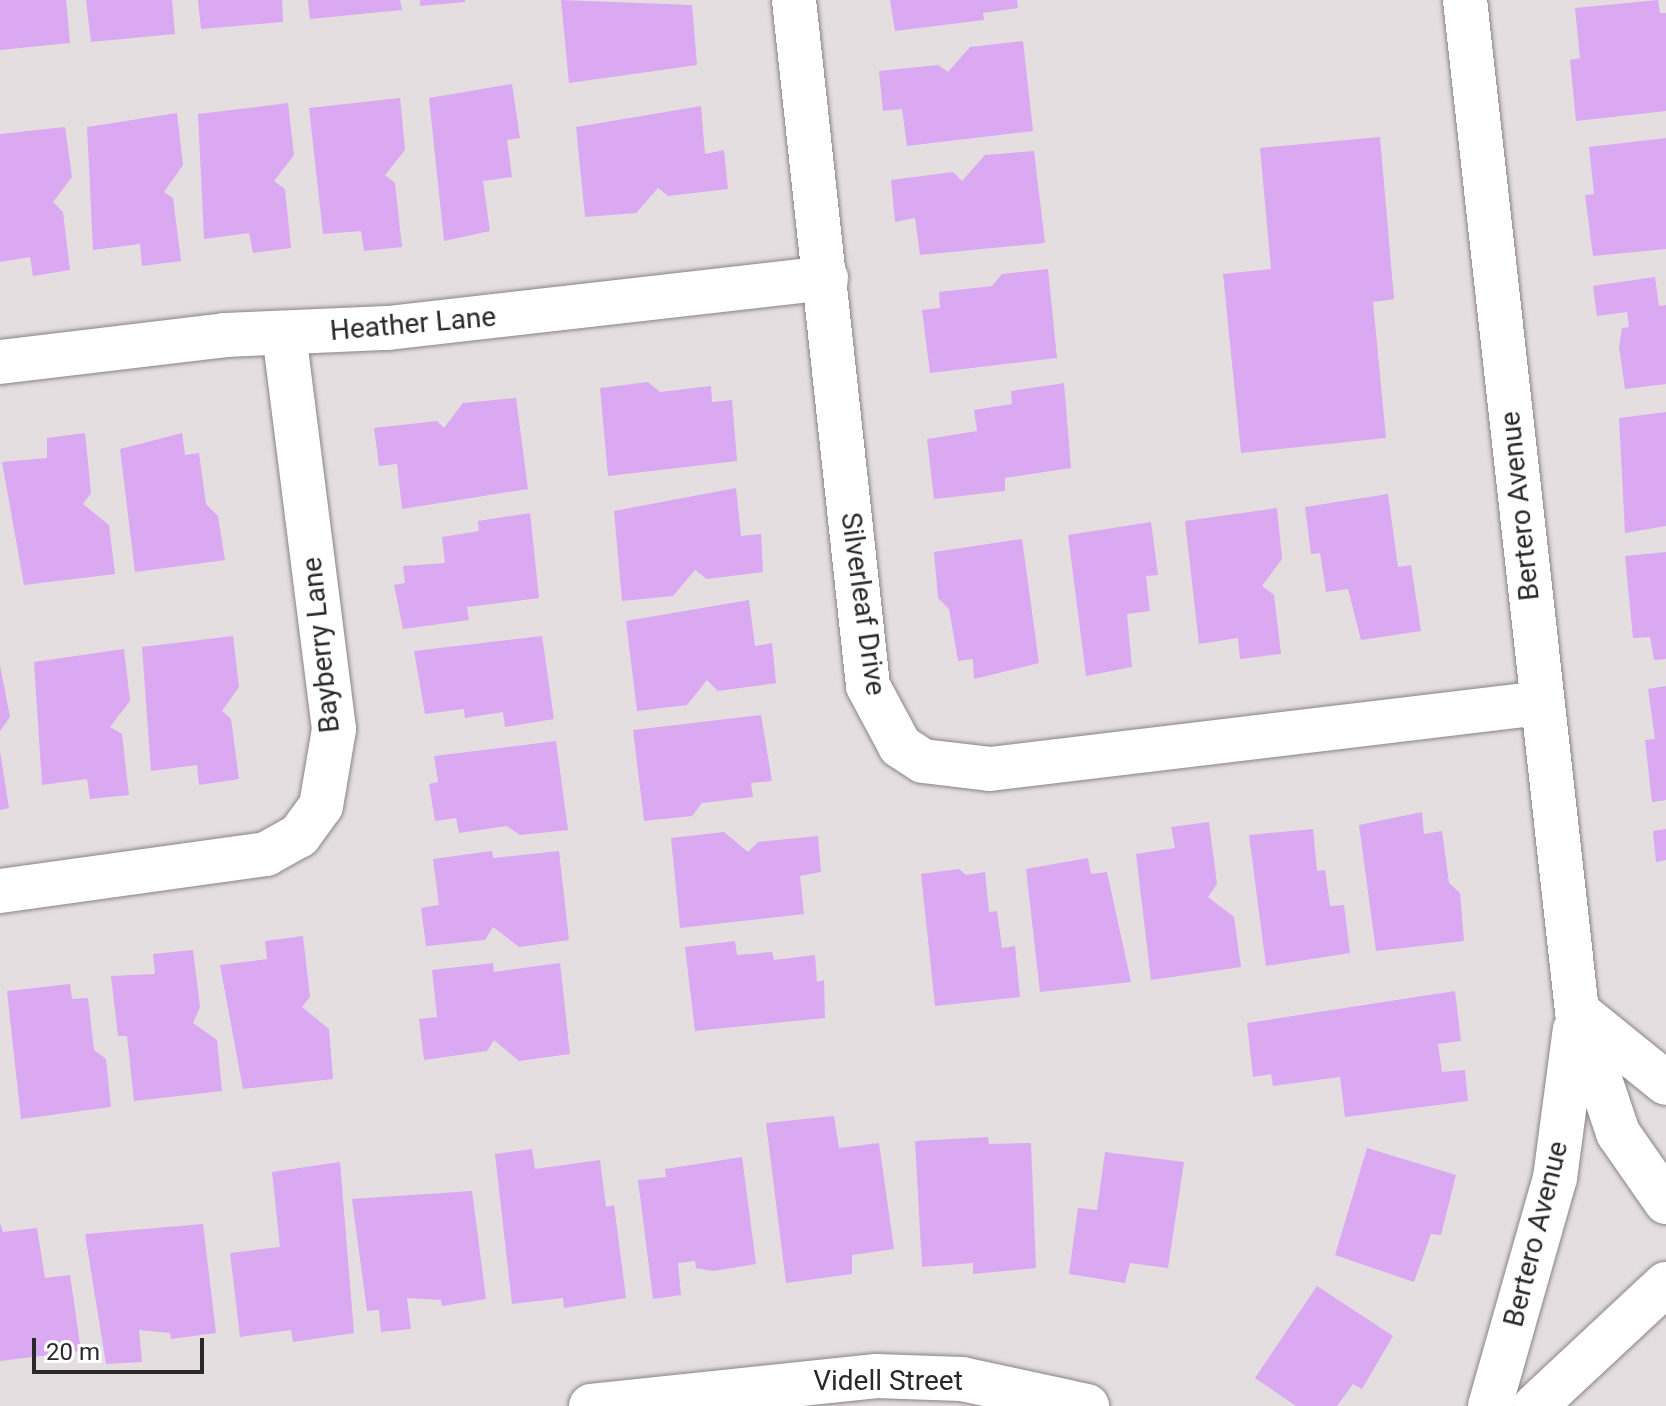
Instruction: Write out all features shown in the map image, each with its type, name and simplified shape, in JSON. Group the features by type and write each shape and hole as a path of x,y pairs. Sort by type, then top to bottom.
{"street":[{"name":"Silverleaf Drive","path":"794,0 868,686 900,746 923,761 990,769 1541,703"},
{"name":"Bertero Avenue","path":"1465,0 1577,1011 1618,1133 1666,1202"},
{"name":"Heather Lane","path":"0,362 284,333 419,325 826,278"},
{"name":"Bayberry Lane","path":"0,891 266,854 299,836 321,806 334,729 284,333"},
{"name":"Bertero Avenue","path":"1490,1406 1555,1178 1577,1011"},
{"path":"1577,1011 1666,1083"},
{"path":"1535,1406 1666,1284"},
{"name":"Videll Street","path":"591,1406 876,1376 962,1379 1087,1406"}],"building":[{"path":"0,0 66,0 70,43 0,50"},
{"path":"86,0 172,0 175,34 91,42"},
{"path":"198,0 282,0 283,22 201,29"},
{"path":"308,0 400,0 402,10 310,19"},
{"path":"420,0 465,0 465,2 420,6"},
{"path":"561,0 692,5 697,65 569,83"},
{"path":"890,0 1017,0 1018,8 983,13 984,20 895,31"},
{"path":"1658,0 1660,13 1666,13 1666,111 1576,121 1570,60 1580,58 1575,8"},
{"path":"1023,41 1033,131 907,146 902,109 883,111 879,71 938,65 948,72 970,47"},
{"path":"512,84 520,138 507,140 512,177 483,181 490,231 444,241 429,98"},
{"path":"400,98 405,150 385,175 395,183 402,247 364,251 361,231 323,234 309,108"},
{"path":"288,103 294,155 274,181 285,189 291,248 253,253 249,233 204,239 198,114"},
{"path":"701,106 705,154 724,150 728,189 668,196 658,188 636,213 585,217 576,127"},
{"path":"177,113 183,165 164,192 173,198 181,261 142,266 140,244 93,250 87,127"},
{"path":"65,127 72,177 53,202 63,212 70,270 33,276 30,257 0,262 0,134"},
{"path":"1380,137 1394,299 1373,302 1386,438 1241,453 1223,274 1271,269 1260,148"},
{"path":"1666,138 1666,249 1593,256 1585,195 1594,194 1589,147"},
{"path":"1034,151 1045,243 920,255 915,218 895,222 891,180 953,172 962,181 985,155"},
{"path":"1048,269 1057,358 930,373 922,310 940,308 939,292 992,286 1002,274"},
{"path":"1655,277 1659,306 1666,305 1666,384 1625,389 1619,347 1622,328 1629,327 1627,312 1597,316 1593,286"},
{"path":"648,382 660,392 711,386 712,402 732,400 737,461 608,476 600,388"},
{"path":"1064,383 1071,468 1005,478 1005,491 934,499 927,439 977,431 974,410 1012,404 1011,391"},
{"path":"516,398 528,489 402,509 397,464 379,466 374,428 437,421 444,428 463,403"},
{"path":"1666,412 1666,526 1625,533 1619,418"},
{"path":"85,433 91,493 83,504 109,525 115,574 24,585 2,462 47,458 47,438"},
{"path":"182,433 185,455 199,453 206,504 218,516 225,560 135,572 120,449"},
{"path":"736,488 741,536 761,534 763,572 707,579 695,570 673,596 622,601 614,511"},
{"path":"1388,494 1398,567 1411,565 1421,631 1361,640 1348,589 1326,592 1320,553 1311,554 1305,507"},
{"path":"1277,508 1282,559 1262,586 1274,595 1281,654 1240,659 1238,638 1199,644 1185,521"},
{"path":"530,513 539,598 467,607 469,620 403,629 394,585 405,583 403,566 445,563 442,537 479,531 478,521"},
{"path":"1151,522 1158,575 1146,576 1150,611 1127,614 1132,667 1086,676 1068,535"},
{"path":"1022,539 1039,663 974,679 973,659 958,661 949,609 938,598 934,552"},
{"path":"1666,552 1666,659 1654,660 1650,637 1633,638 1625,556"},
{"path":"749,600 755,646 772,643 776,683 718,691 707,680 687,705 637,711 626,621"},
{"path":"233,636 239,687 222,711 231,719 239,779 199,785 197,765 151,771 142,647"},
{"path":"542,636 554,719 505,727 503,712 465,718 464,709 425,714 414,651"},
{"path":"124,649 130,701 110,727 122,734 129,795 90,799 87,779 42,785 34,662"},
{"path":"0,665 10,717 0,731"},
{"path":"1666,686 1666,800 1652,802 1645,740 1655,739 1648,689"},
{"path":"761,715 772,781 751,783 753,797 702,803 692,816 644,821 633,730"},
{"path":"556,741 568,830 520,835 507,826 459,833 456,818 435,821 429,784 438,782 434,756"},
{"path":"0,751 9,808 0,810"},
{"path":"1422,812 1424,834 1442,831 1449,883 1460,893 1464,941 1376,951 1359,825"},
{"path":"1209,822 1217,884 1208,897 1234,917 1241,967 1151,980 1136,854 1175,848 1171,827"},
{"path":"1313,829 1317,871 1325,870 1330,906 1344,905 1350,953 1266,966 1249,835"},
{"path":"1666,829 1666,860 1656,862 1653,831"},
{"path":"724,832 748,852 758,842 818,836 821,872 800,876 804,914 680,928 671,838"},
{"path":"492,851 493,858 559,851 569,940 519,947 493,927 485,940 426,946 421,908 439,905 433,859"},
{"path":"1088,858 1091,874 1107,872 1131,982 1040,992 1026,869"},
{"path":"959,869 966,875 985,872 989,912 997,911 1002,948 1015,946 1020,997 935,1006 921,874"},
{"path":"303,936 310,997 302,1007 329,1029 333,1079 243,1089 220,965 267,959 265,941"},
{"path":"735,941 737,955 772,952 774,960 815,955 817,982 824,980 825,1018 695,1031 685,947"},
{"path":"193,950 200,1007 193,1023 217,1040 222,1091 134,1101 127,1036 118,1036 111,976 155,974 153,954"},
{"path":"493,963 494,972 560,963 570,1054 519,1061 494,1040 487,1051 424,1060 419,1019 437,1017 432,970"},
{"path":"70,984 72,999 88,998 94,1050 106,1059 111,1107 21,1119 7,991"},
{"path":"1455,991 1461,1041 1438,1044 1442,1072 1465,1070 1468,1101 1345,1117 1340,1077 1273,1086 1271,1074 1253,1077 1247,1023"},
{"path":"834,1116 839,1148 879,1143 894,1249 852,1255 852,1274 786,1283 766,1123"},
{"path":"988,1137 989,1144 1031,1143 1036,1268 973,1274 973,1263 922,1267 915,1141"},
{"path":"1367,1148 1456,1175 1441,1235 1431,1234 1414,1282 1335,1255"},
{"path":"532,1149 535,1169 600,1160 606,1207 614,1205 626,1298 564,1308 563,1298 512,1304 495,1154"},
{"path":"1105,1152 1184,1162 1168,1268 1130,1263 1125,1283 1069,1274 1078,1208 1097,1210"},
{"path":"742,1157 756,1264 713,1271 696,1268 695,1261 678,1263 681,1295 653,1299 638,1180 666,1177 665,1169"},
{"path":"340,1162 354,1333 293,1342 291,1330 240,1337 230,1253 280,1247 272,1172"},
{"path":"472,1191 486,1299 442,1306 441,1300 407,1298 411,1329 381,1332 379,1310 367,1311 352,1199"},
{"path":"0,1223 3,1232 37,1228 45,1278 70,1275 81,1351 0,1361"},
{"path":"203,1224 216,1333 171,1339 170,1333 139,1330 142,1362 106,1364 85,1234"},
{"path":"1317,1286 1393,1336 1362,1389 1353,1384 1337,1406 1296,1406 1255,1378"}]}
